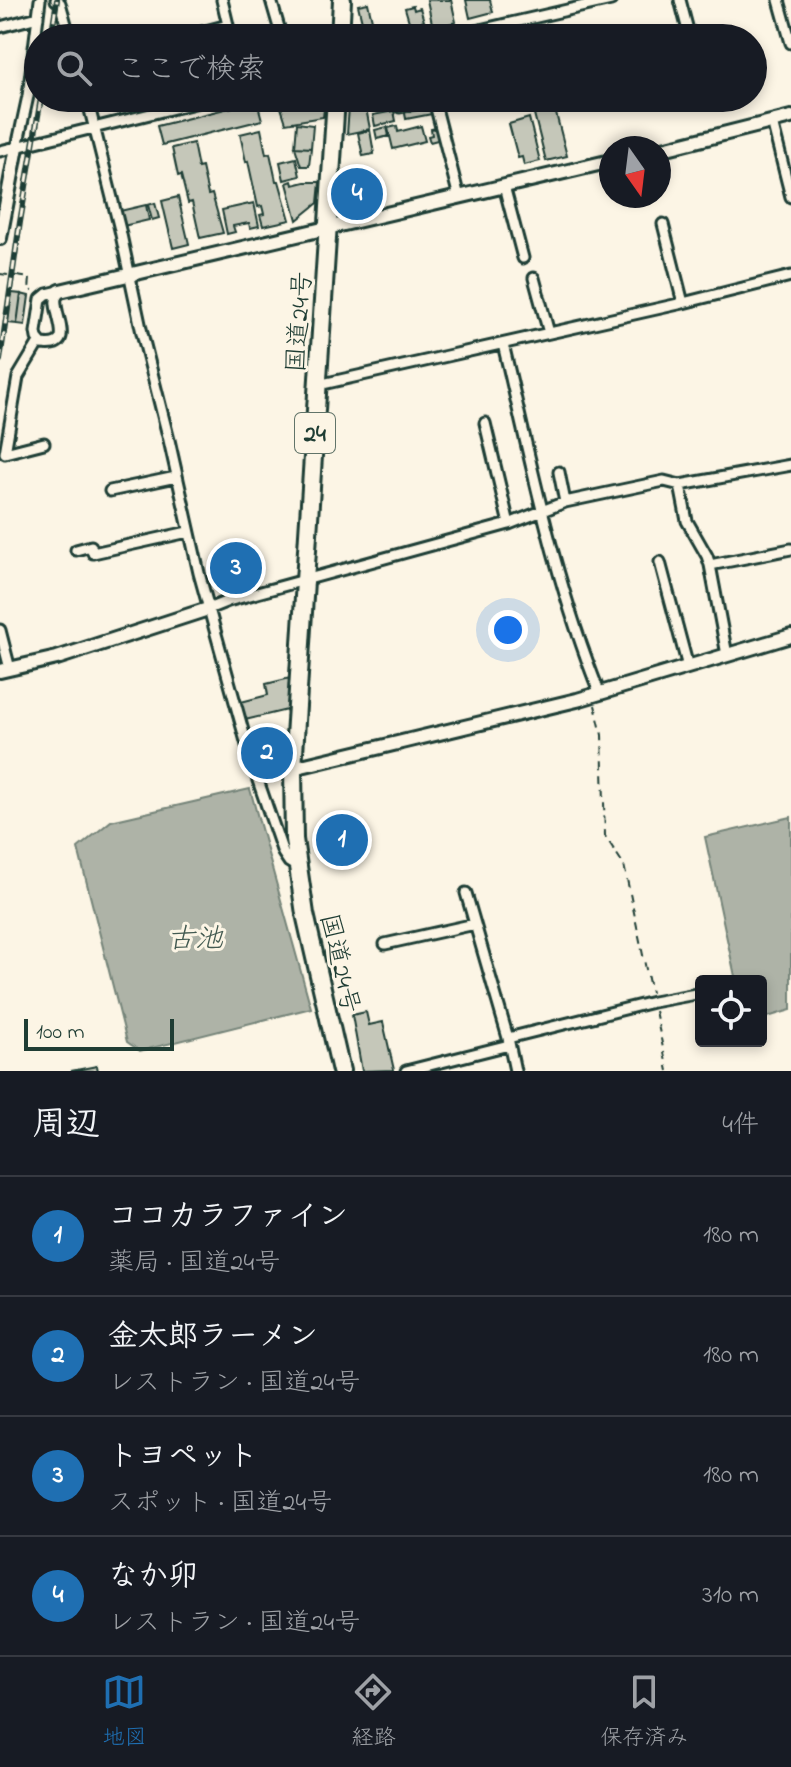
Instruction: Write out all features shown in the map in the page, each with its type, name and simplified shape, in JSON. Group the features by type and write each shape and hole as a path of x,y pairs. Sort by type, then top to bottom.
{"highway":[{"path":"341,24 342,0"},
{"name":"国道24号","path":"335,112 293,768 294,839 298,868 312,950 341,1071"}],"street":[{"path":"37,24 40,0"},
{"path":"222,0 228,24"},
{"path":"271,0 278,24"},
{"path":"497,24 568,5 611,0"},
{"path":"680,0 686,24"},
{"path":"779,0 791,43"},
{"path":"59,1 66,24"},
{"path":"0,27 38,17"},
{"path":"0,238 3,210 25,112"},
{"path":"91,112 208,609 283,853 298,868"},
{"path":"0,151 159,112"},
{"path":"437,112 459,197"},
{"path":"671,147 791,117"},
{"path":"772,122 791,197"},
{"path":"44,443 5,453 18,377 39,342 36,332 41,299 47,294 599,164"},
{"path":"504,186 523,258"},
{"path":"663,224 683,303"},
{"path":"318,385 791,276"},
{"path":"534,278 549,333"},
{"path":"39,342 47,345 62,337 56,303 60,291"},
{"path":"503,344 546,533 596,695"},
{"path":"485,423 509,524"},
{"path":"0,630 5,670 57,658 237,598 509,524 565,502 664,481 680,485 791,465"},
{"path":"559,472 565,502"},
{"path":"110,491 176,477"},
{"path":"680,485 687,521 710,565 727,655"},
{"path":"76,550 91,546 93,553 188,532"},
{"path":"710,565 791,549"},
{"path":"660,562 688,667"},
{"path":"293,768 596,695 791,636"},
{"path":"466,893 515,1071"},
{"path":"385,944 475,924"},
{"path":"406,1071 653,1002 695,994"}],"path":[{"path":"0,274 30,278 29,290 33,291"},
{"path":"596,695 602,735 605,836 624,865 668,1071"},
{"path":"259,783 270,775 293,768"}],"water":[{"name":"古池","path":"250,789 311,1008 140,1051 127,1042 78,848 111,821"},
{"path":"791,817 791,1010 767,1017 767,975 735,975 705,837"}],"building":[{"path":"427,0 451,0 456,22 432,24"},
{"path":"466,0 490,0 493,12 470,18"},
{"path":"368,3 373,24 363,24 358,5"},
{"path":"405,8 420,8 424,21 410,24"},
{"path":"213,112 260,112 262,120 162,145 157,126"},
{"path":"282,112 324,112 323,117 286,123"},
{"path":"349,112 367,112 370,129 347,134"},
{"path":"394,112 396,121 375,126 373,115"},
{"path":"405,112 432,114 406,119"},
{"path":"534,112 556,112 567,156 546,161"},
{"path":"529,118 540,161 524,165 522,157 518,158 509,124"},
{"path":"297,123 313,125 311,148 295,147"},
{"path":"397,126 398,132 421,126 425,141 393,149 388,128"},
{"path":"387,127 389,136 377,139 375,130"},
{"path":"436,128 441,139 430,142 428,136 432,135 431,129"},
{"path":"261,129 266,154 270,153 290,220 263,226 260,215 264,214 262,206 258,207 240,134"},
{"path":"370,130 374,154 363,156 358,133"},
{"path":"193,143 198,168 202,167 208,195 212,194 223,233 200,238 192,202 188,203 181,175 178,176 172,148"},
{"path":"295,147 311,148 309,166 301,166"},
{"path":"296,158 300,176 284,180 280,162"},
{"path":"359,180 364,202 353,204 348,182"},
{"path":"292,181 293,185 320,182 318,203 297,220 287,183"},
{"path":"178,197 189,244 173,248 162,201"},
{"path":"155,203 159,218 152,220 148,205"},
{"path":"254,203 259,226 250,228 249,223 233,226 235,232 227,234 222,210"},
{"path":"146,205 149,220 123,226 120,211"},
{"path":"12,293 21,294 17,324 8,323"},
{"path":"21,294 29,296 25,325 17,324"},
{"path":"240,547 249,585 234,589 224,550"},
{"path":"290,678 287,710 245,720 241,702 268,695 266,684"},
{"path":"366,1012 369,1025 383,1022 394,1070 362,1071 352,1015"},
{"path":"97,1066 98,1071 71,1071"}],"railway":[{"path":"53,24 57,0"},
{"path":"0,360 39,112"}],"place":[{"name":"なか卯","path":"357,194"},
{"name":"トヨペット","path":"236,568"},
{"name":"金太郎ラーメン","path":"267,753"},
{"name":"ココカラファイン","path":"342,840"}]}
